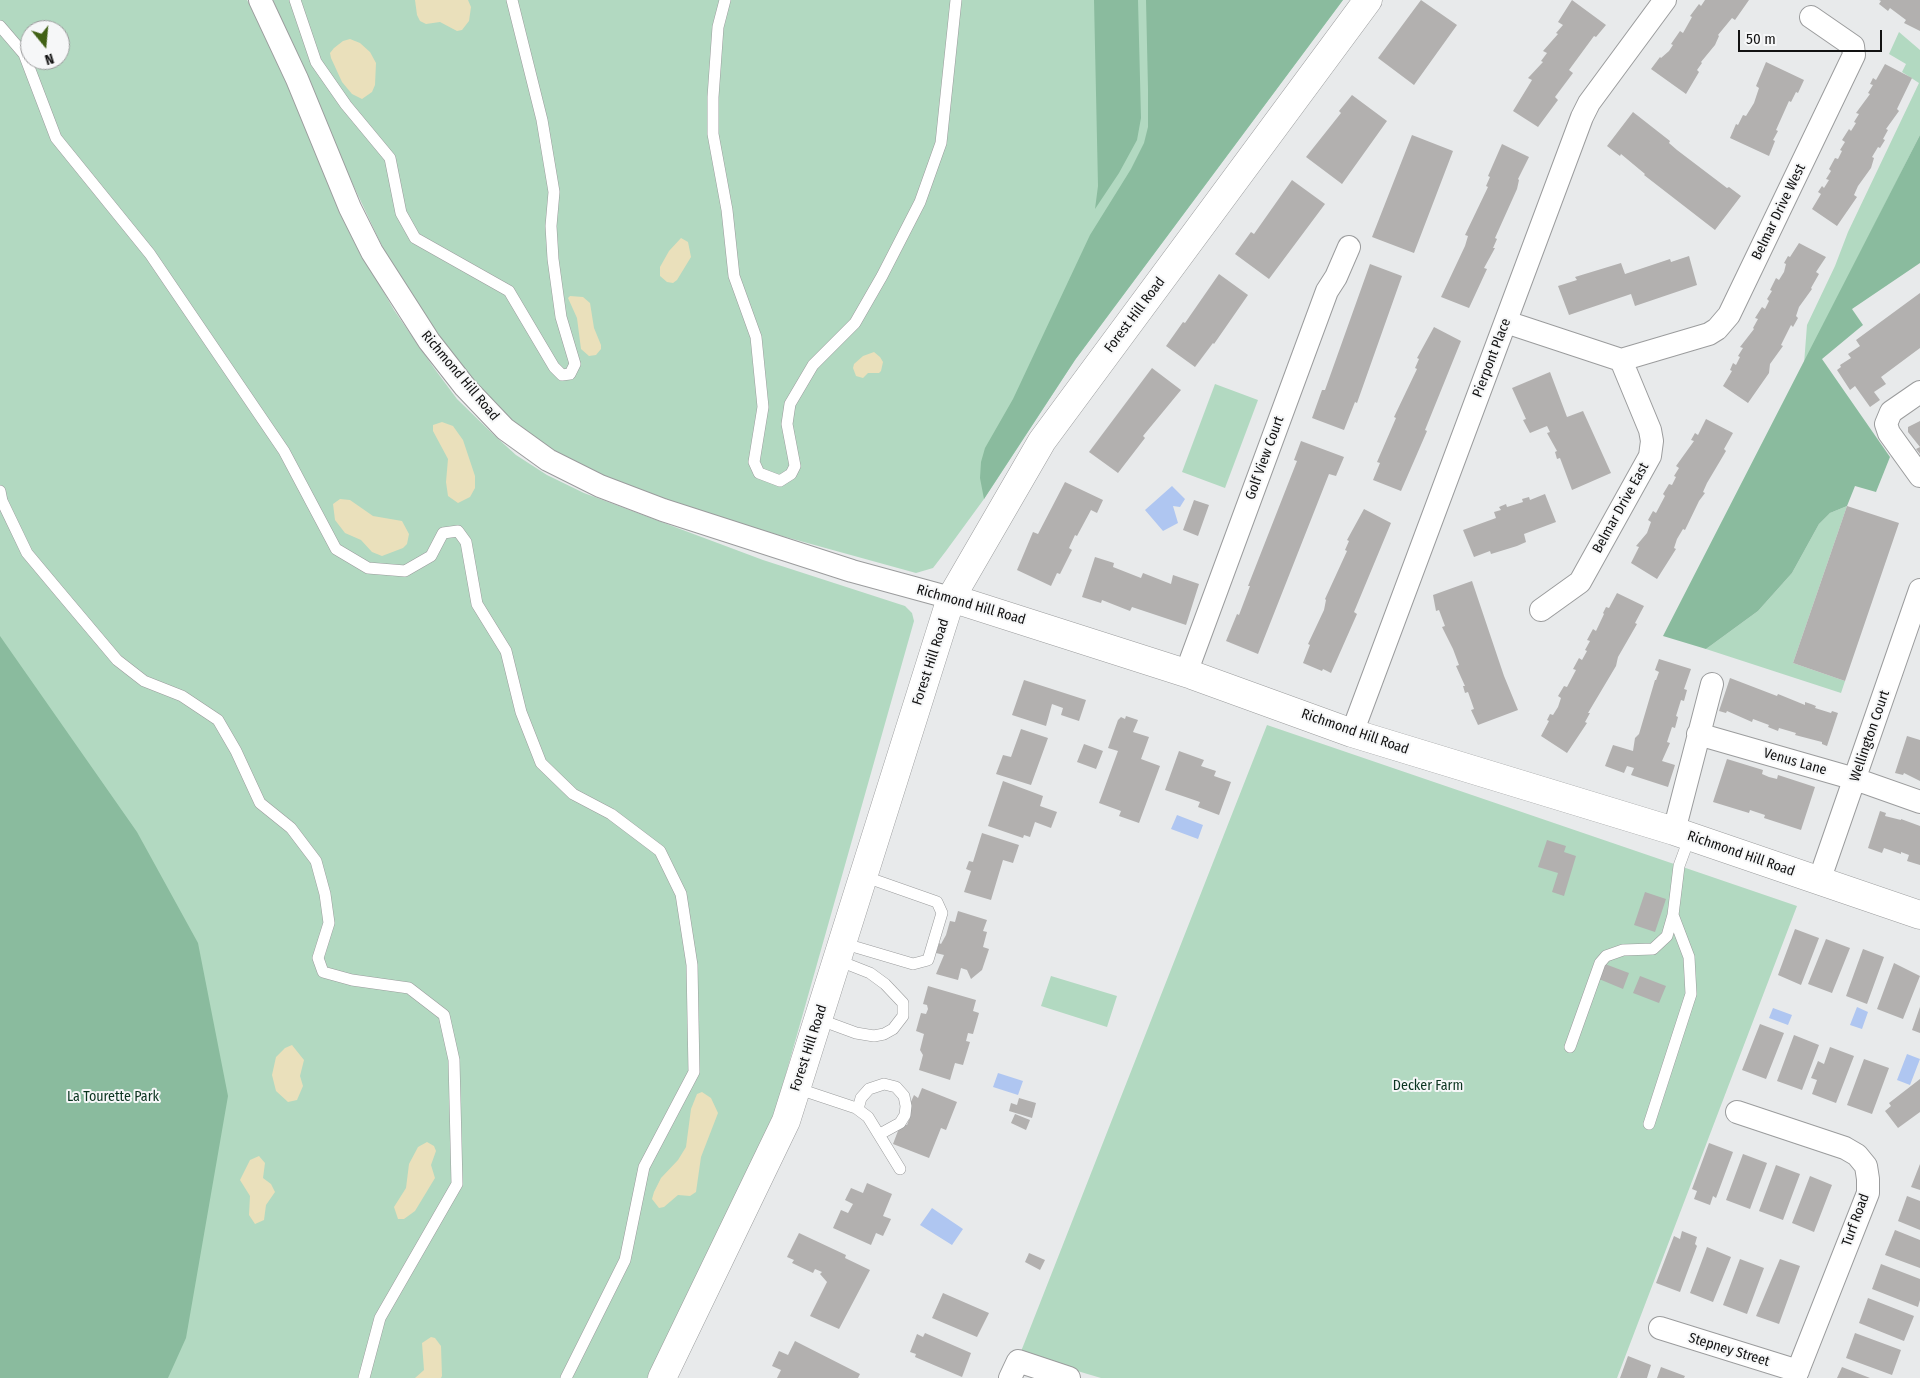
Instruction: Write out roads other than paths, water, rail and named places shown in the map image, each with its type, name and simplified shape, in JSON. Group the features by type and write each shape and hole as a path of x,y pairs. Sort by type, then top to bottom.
{"street":[{"name":"Richmond Hill Road","path":"260,0 297,79 350,208 372,252 429,342 466,387 505,429 548,460 600,486 663,510 844,568 951,598 1186,673 1352,734 1682,833 1920,915"},
{"name":"Forest Hill Road","path":"662,1378 786,1121 951,598 1042,441 1368,0"},
{"name":"Pierpont Place","path":"1352,734 1588,103 1665,0"},
{"name":"Belmar Drive West","path":"1621,360 1709,334 1717,329 1730,315 1854,55 1853,46 1811,17"},
{"name":"Golf View Court","path":"1186,673 1327,291 1336,277 1349,247"},
{"path":"1506,322 1621,360"},
{"name":"Belmar Drive East","path":"1541,610 1580,582 1650,456 1652,441 1650,430 1621,360"},
{"path":"1920,392 1891,412 1886,420 1889,433 1920,476"},
{"name":"Wellington Court","path":"1819,881 1920,590"},
{"path":"1682,833 1698,734 1712,684"},
{"name":"Venus Lane","path":"1698,734 1855,779 1920,802"},
{"name":"Turf Road","path":"1736,1112 1845,1148 1857,1155 1866,1166 1868,1194 1797,1374"},
{"name":"Stepney Street","path":"1660,1328 1797,1374"},
{"path":"1014,1370 1069,1378"}],"lane":[{"path":"295,0 316,62 346,104 390,158 400,213 415,238 509,291 554,367 562,375 570,374 575,364 562,317 553,259 551,226 554,192 542,120 512,0"},
{"path":"725,0 718,27 713,97 713,134 727,210 734,276 756,337 763,407 754,462 759,473 780,481 791,474 795,466 787,424 790,404 813,365 855,323 920,202 941,143 956,0"},
{"path":"0,26 24,54 56,138 150,254 284,451 336,549 368,568 404,571 432,556 443,533 458,531 466,542 477,604 506,651 521,712 541,762 573,794 611,814 660,851 681,894 692,966 694,1072 644,1167 625,1260 566,1378"},
{"path":"0,491 2,501 27,553 58,590 124,665 144,681 182,696 218,720 236,751 260,802 291,828 316,861 325,894 329,923 318,958 323,972 352,980 409,988 444,1015 454,1060 457,1184 380,1318 364,1378"},
{"path":"1570,1047 1600,963 1606,956 1616,951 1653,949 1662,943 1667,936 1673,915 1682,833"},
{"path":"839,951 913,964 928,960 942,913 937,902 863,876"},
{"path":"1649,1124 1691,994 1690,957 1673,915"},
{"path":"818,1019 856,1033 874,1036 892,1029 903,1016 903,1003 885,984 839,951"},
{"path":"858,1109 861,1098 869,1089 884,1084 896,1087 904,1096 905,1114 900,1123 880,1134"},
{"path":"796,1088 858,1109 868,1117 880,1134 900,1169"}],"water":[{"path":"1172,486 1185,499 1180,507 1173,506 1178,523 1163,531 1145,510"},
{"path":"1177,815 1203,825 1198,839 1171,829"},
{"path":"1857,1007 1868,1012 1862,1029 1850,1025"},
{"path":"1773,1008 1792,1015 1788,1025 1769,1018"},
{"path":"1907,1054 1920,1059 1910,1085 1897,1080"},
{"path":"998,1073 1023,1081 1018,1095 993,1087"},
{"path":"932,1208 963,1229 952,1245 920,1225"}],"park label":[{"name":"Decker Farm","path":"1428,1086"},
{"name":"La Tourette Park","path":"113,1097"}]}
